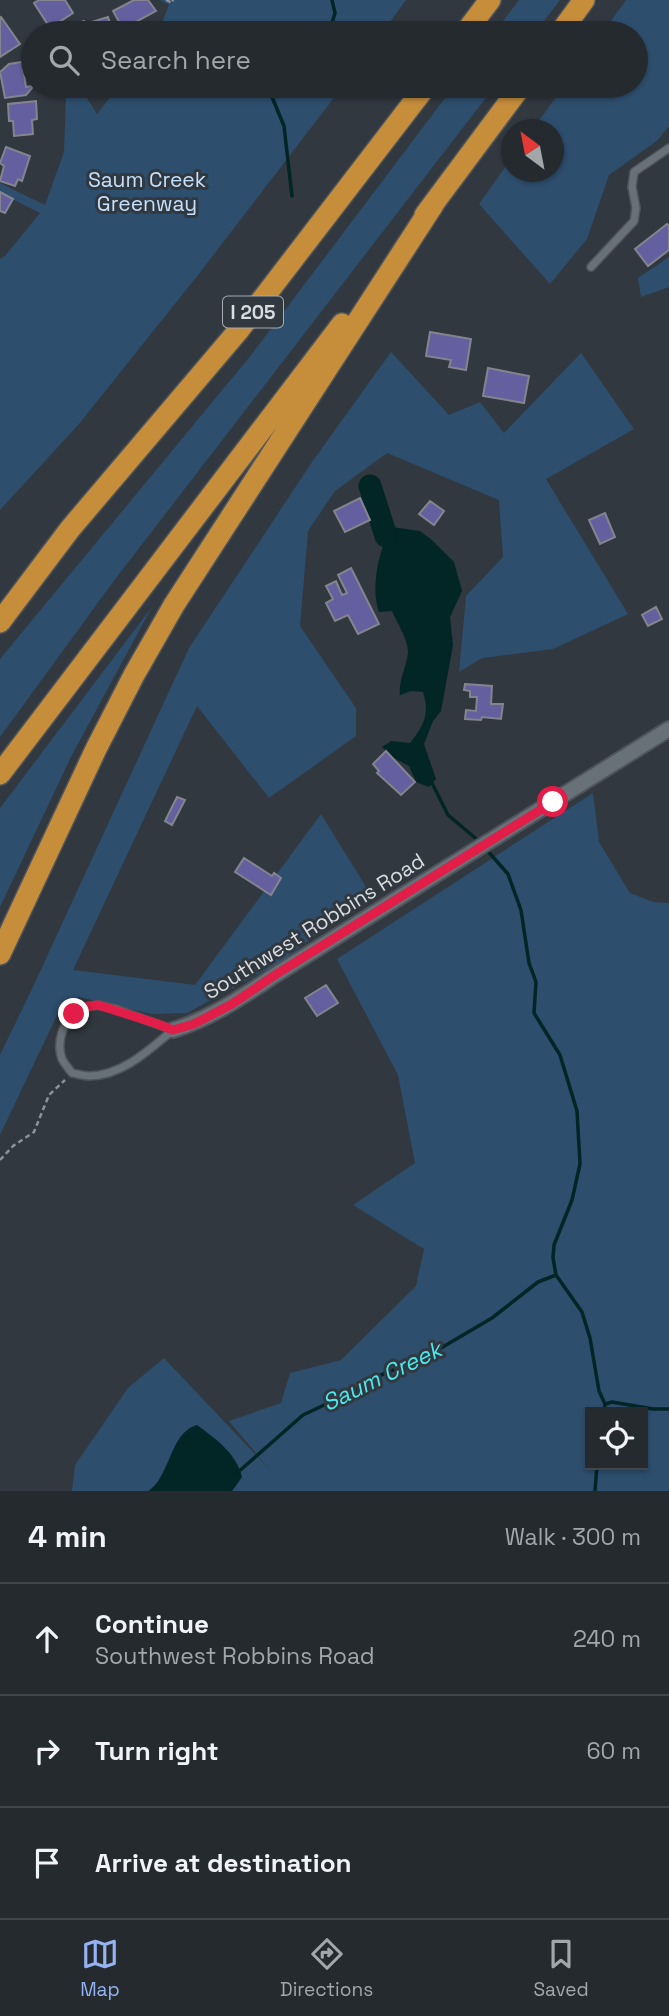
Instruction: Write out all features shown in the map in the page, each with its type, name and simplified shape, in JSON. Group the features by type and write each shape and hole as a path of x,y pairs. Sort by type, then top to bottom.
{"highway":[{"path":"474,21 490,0"},
{"path":"569,21 584,0"},
{"name":"I 205","path":"70,529 238,331 417,98"},
{"path":"0,774 512,98"},
{"path":"0,954 96,748 174,605 433,205"},
{"path":"0,598 70,529"},
{"path":"0,622 70,529"}],"street":[{"name":"Southwest Robbins Road","path":"173,1030 194,1024 232,1004 669,729"}],"lane":[{"path":"591,267 634,221 634,172 669,148"},
{"path":"72,1073 62,1059 60,1038 65,1025 84,1007 98,1005 116,1009 173,1030"},
{"name":"Southwest Robbins Road","path":"72,1073 88,1076 112,1072 148,1052 173,1030"}],"path":[{"path":"166,0 172,3 173,0"},
{"path":"0,1160 13,1146 34,1132 49,1095 72,1073"}],"green space":[{"path":"160,0 406,0 391,21 163,21 169,5"},
{"path":"519,0 560,0 544,21 503,21"},
{"path":"626,0 669,0 669,126 658,140 609,175 587,239 550,284 479,204 501,173 501,182 564,182 564,119 540,119 555,98 648,98 648,21 611,21"},
{"name":"Saum Creek Greenway","path":"66,98 87,98 97,114 110,98 334,98 79,424 0,510 0,259 40,213 0,193 0,183 45,205 64,152"},
{"path":"445,98 486,98 113,582 0,737 0,659 252,354"},
{"path":"669,257 669,287 641,297 638,278"},
{"path":"391,352 449,415 480,402 504,433 581,353 634,429 546,479 628,614 553,649 482,658 459,672 466,596 503,557 499,500 387,453 335,491 308,531 300,626 356,708 356,736 269,798 197,706 73,970 195,985 321,814 371,895 277,964 187,1013 152,1014 79,997 60,1009 0,1135 0,1055 189,648 312,462"},
{"path":"152,607 72,755 0,907 0,808"},
{"path":"593,793 599,842 630,893 653,902 669,903 669,1491 232,1491 242,1477 197,1425 184,1433 158,1482 149,1491 72,1491 75,1465 128,1388 164,1358 270,1470 229,1421 281,1403 290,1373 341,1360 416,1286 424,1249 353,1205 415,1163 398,1075 337,959"}],"shaded area":[{"path":"392,527 420,531 432,540 454,562 462,591 450,617 453,645 441,711 433,721 424,744 436,779 429,787 416,782 409,766 392,757 382,747 391,741 410,743 422,725 426,713 423,692 411,691 400,695 408,652 406,642 392,611 379,612 376,602 377,568"},
{"path":"197,1425 218,1441 235,1461 242,1477 232,1491 149,1491 159,1480 183,1433"}],"building":[{"path":"39,0 65,0 73,13 61,21 46,21 34,3"},
{"path":"134,0 148,0 156,11 138,21 119,21 113,11"},
{"path":"0,18 20,44 0,57"},
{"path":"21,62 21,96 5,98 0,72 9,64"},
{"path":"36,101 37,119 32,120 33,134 14,136 13,121 9,121 8,104"},
{"path":"6,147 30,156 22,181 18,179 15,186 0,181 4,166 0,163"},
{"path":"0,192 13,199 5,213 0,211"},
{"path":"667,224 669,250 648,266 635,249"},
{"path":"430,332 471,339 466,370 449,367 451,360 426,356"},
{"path":"488,368 529,376 524,403 483,396"},
{"path":"360,498 370,520 345,532 334,511"},
{"path":"430,501 444,511 434,525 419,514"},
{"path":"605,513 615,537 600,544 589,520"},
{"path":"351,568 379,624 358,634 348,615 335,621 326,603 333,599 326,586 336,581 342,595 347,593 338,575"},
{"path":"656,607 662,619 648,626 642,615"},
{"path":"465,684 492,686 491,704 503,704 501,719 465,719 466,710 476,711 477,697 470,697 470,691 464,690"},
{"path":"386,751 415,782 401,795 377,773 379,771 373,764"},
{"path":"177,797 185,800 172,825 165,821"},
{"path":"244,858 272,876 274,873 281,878 271,895 235,872"},
{"path":"326,985 338,1003 317,1016 305,998"}],"waterway":[{"name":"Saum Creek","path":"332,0 335,13 333,21"},
{"name":"Saum Creek","path":"272,98 284,126 292,196"},
{"name":"Saum Creek","path":"370,486 386,536"},
{"name":"Saum Creek","path":"431,781 448,815 480,842"},
{"name":"Saum Creek","path":"485,848 508,874 521,910 529,963 536,982 534,1013 560,1055 577,1111 580,1164 572,1200 554,1245 553,1258 556,1275 582,1312 605,1407"},
{"name":"Saum Creek","path":"237,1473 303,1415 356,1390 376,1377 424,1358 492,1318 538,1282 556,1275"},
{"path":"605,1404 612,1402 669,1409"},
{"name":"Saum Creek","path":"595,1491 597,1470"}],"route":[{"path":"74,1014 84,1007 98,1005 173,1030 194,1024 232,1004 553,802"}]}
